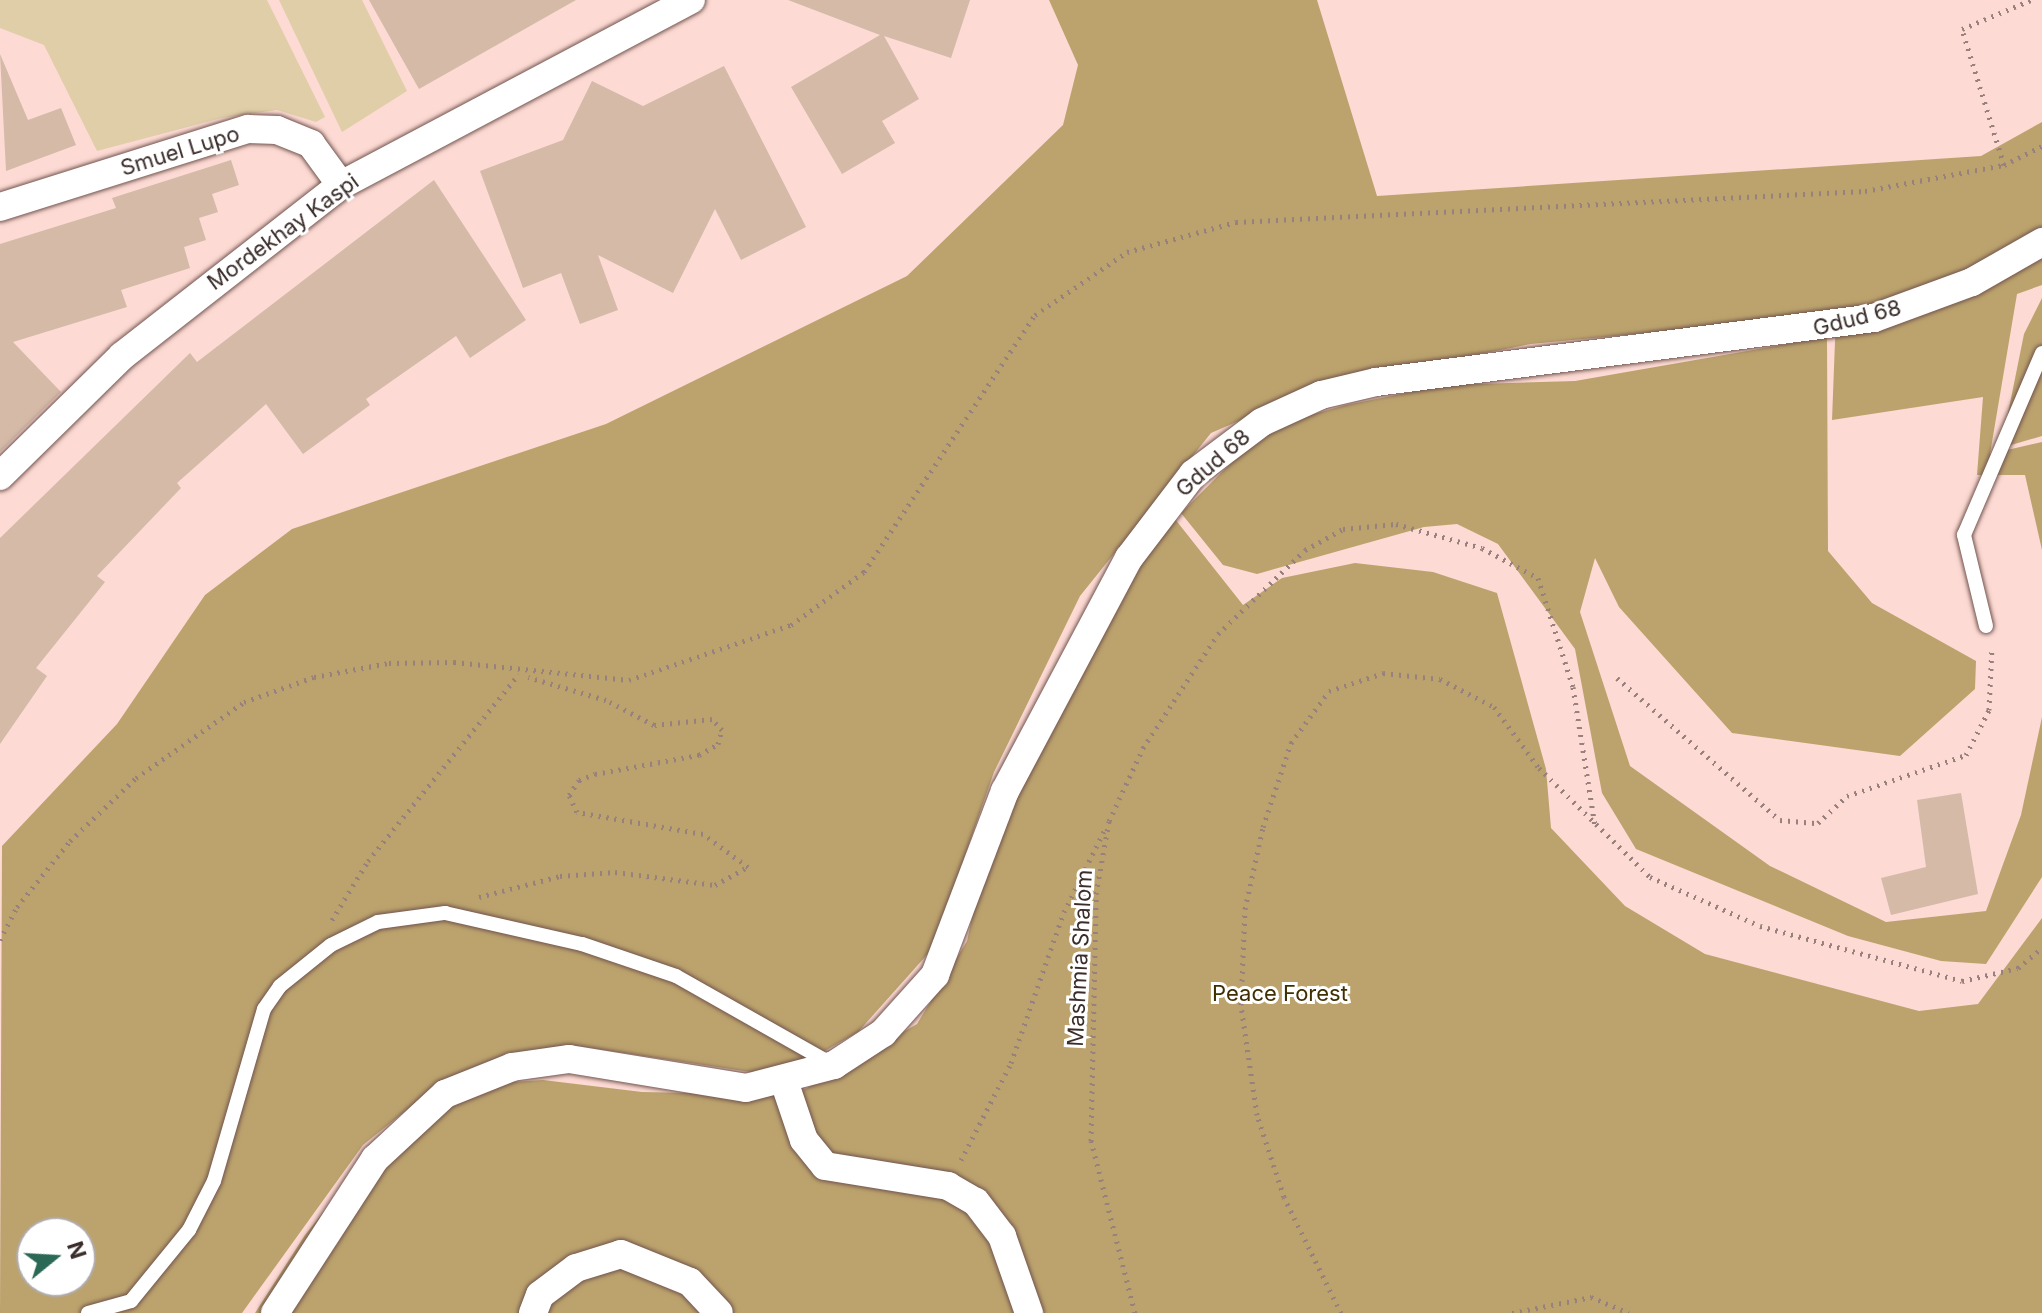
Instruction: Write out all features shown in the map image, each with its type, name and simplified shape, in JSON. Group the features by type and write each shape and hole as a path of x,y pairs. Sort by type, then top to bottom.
{"street":[{"name":"Mordekhay Kaspi","path":"0,476 122,356 341,185 691,0"},
{"name":"Smuel Lupo","path":"0,207 248,129 277,130 311,144 341,185"},
{"name":"Gdud 68","path":"275,1313 375,1159 445,1094 470,1082 569,1059 746,1088 784,1081 834,1065 883,1033 935,975 1005,791 1129,558 1193,474 1231,442 1321,395 1376,382 1874,318 1972,282 2042,242"},
{"path":"784,1081 804,1140 825,1166 948,1186 976,1202 1002,1236 1029,1313"},
{"path":"533,1313 540,1295 576,1268 621,1254 690,1282 719,1313"}],"lane":[{"path":"1986,626 1964,535 2042,353"},
{"path":"88,1313 131,1301 189,1230 214,1181 264,1009 305,963 378,922 445,913 492,918 676,976 834,1065"}],"path":[{"path":"2004,165 1962,29 2031,0"},
{"path":"518,674 629,680 791,625 830,600 864,572 1035,315 1127,252 1186,231 1236,222 1865,191 2004,165 2042,146"},
{"name":"Mashmia Shalom","path":"1135,1313 1091,1141 1096,894 1109,821 1143,748 1218,634 1305,550 1343,529 1396,524 1447,533 1538,578 1573,687 1595,826"},
{"path":"1617,678 1780,820 1818,823 1847,796 1966,755 1989,710 1996,660 1986,626"},
{"path":"0,940 17,907 70,841 136,778 244,702 314,677 389,663 454,662 518,674 606,700 654,725 712,719 722,730 718,744 699,755 595,774 579,780 569,795 577,812 703,834 748,867 715,885 676,876 560,876 445,913"},
{"path":"1341,1313 1284,1197 1257,1115 1241,1005 1245,909 1291,743 1329,691 1383,673 1440,679 1494,707 1595,826 1650,877 1760,926 1904,970 1962,981 2018,968 2042,948"},
{"path":"305,963 368,861 518,674"},
{"path":"948,1186 1011,1063 1064,912 1109,821"},
{"path":"1512,1313 1591,1297 1629,1313"}],"shaded area":[{"path":"0,0 267,0 325,117 316,122 277,110 222,118 97,151 44,45 0,28"},
{"path":"279,0 362,0 407,91 342,132"}],"green space":[{"path":"1049,0 1317,0 1377,196 1981,156 2042,122 2042,285 2017,294 1990,454 2042,442 2042,550 2025,475 1977,475 1983,397 1832,420 1836,315 1531,344 1322,385 1211,433 1080,596 994,772 933,948 858,1032 793,1069 757,1073 577,1046 507,1053 419,1100 363,1145 242,1313 0,1313 2,846 117,724 205,595 292,529 606,424 907,276 1063,125 1078,65"},
{"path":"2042,298 2042,436 2001,448 2024,334"},
{"path":"1827,337 1828,551 1872,603 1976,661 1975,689 1900,756 1732,733 1619,607 1595,558 1580,612 1630,766 1770,866 1886,922 1986,911 2021,815 2042,717 2042,877 1986,964 1941,961 1848,936 1636,849 1602,793 1575,649 1498,544 1457,524 1424,527 1257,574 1223,565 1181,513 1267,427 1346,405 1446,385 1575,381"},
{"name":"Peace Forest","path":"1171,514 1243,605 1282,578 1355,563 1433,572 1497,593 1546,769 1551,828 1625,906 1705,954 1919,1011 1978,1004 2042,918 2042,1313 255,1313 305,1235 376,1147 482,1084 543,1080 642,1092 795,1095 917,1024 967,941 981,876 1071,676"}],"building":[{"path":"369,0 576,0 419,89"},
{"path":"788,0 970,0 951,58 884,36 919,99 882,121 895,143 842,174 791,87 880,35"},
{"path":"0,54 28,120 61,108 76,145 6,171"},
{"path":"724,66 806,227 741,260 715,209 673,293 598,255 618,310 580,324 561,273 523,288 480,171 563,140 592,81 643,106"},
{"path":"231,160 239,185 212,194 218,212 199,218 206,240 184,247 190,268 121,290 127,307 13,342 61,392 0,452 0,244 116,208 112,198"},
{"path":"434,180 526,320 470,358 456,336 366,399 370,405 303,454 266,404 177,483 181,488 97,576 105,582 36,668 47,676 0,744 0,538 190,353 197,362"},
{"path":"1961,793 1978,894 1891,915 1881,878 1926,867 1917,800"}]}
